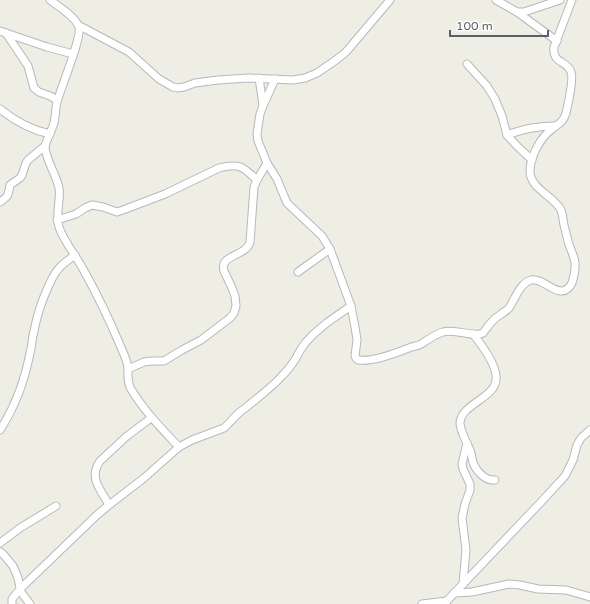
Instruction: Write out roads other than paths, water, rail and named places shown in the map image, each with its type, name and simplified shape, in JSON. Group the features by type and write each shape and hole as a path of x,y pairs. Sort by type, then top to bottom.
{"street":[{"path":"50,0 72,17 78,25 129,52 160,78 178,88 206,81 218,80 259,78 293,80 305,78 325,68 346,52 390,0"},
{"path":"496,0 517,12 557,41"},
{"path":"517,12 524,12 560,0"},
{"path":"275,79 260,114 257,137 259,144 267,163 277,179 287,203 322,236 330,249 351,306 357,340 356,358 358,360 366,360 397,353 420,345 442,332 458,331 477,335 482,333 497,317 505,312 521,288 527,282 535,280 542,282 555,290 563,290 568,288 573,280 576,262 567,239 562,213 532,181 530,172 536,149 551,129 565,119 572,79 569,68 559,61 555,56 554,51 572,0"},
{"path":"0,202 9,195 10,185 18,180 22,175 26,163 45,146 54,120 57,100 79,32 78,25"},
{"path":"3,32 73,54"},
{"path":"3,32 28,66 34,88 57,100"},
{"path":"467,64 487,86 502,116 507,135 532,160"},
{"path":"259,78 263,106"},
{"path":"0,109 22,124 35,130 50,134"},
{"path":"507,135 528,129 556,126"},
{"path":"45,146 59,189 57,220 60,230 76,255 114,331 128,369 128,383 151,418 180,447"},
{"path":"128,369 144,362 164,361 201,340 224,323 234,313 236,306 235,296 223,267 227,259 245,250 249,244 254,187 267,163"},
{"path":"57,220 76,214 92,205 117,212 165,194 219,168 227,166 235,165 245,168 257,180"},
{"path":"298,272 330,249"},
{"path":"0,430 6,422 23,379 39,311 45,294 59,267 76,255"},
{"path":"12,604 12,599 20,589 109,505 144,478 180,447 192,440 224,428 242,410 269,390 280,379 290,368 301,348 315,333 327,322 351,306"},
{"path":"473,334 490,359 496,373 496,380 495,386 492,390 463,414 460,423 476,470 490,481 495,480"},
{"path":"109,505 95,479 97,465 127,436 151,418"},
{"path":"422,604 445,603 463,585 565,476 573,460 577,445 581,438 590,430"},
{"path":"463,585 466,550 462,518 470,490 470,484 462,464 466,443"},
{"path":"0,543 20,528 56,506"},
{"path":"0,552 13,566 18,578 21,592 30,604"},
{"path":"454,593 472,592 508,584 566,590 590,597"}]}
